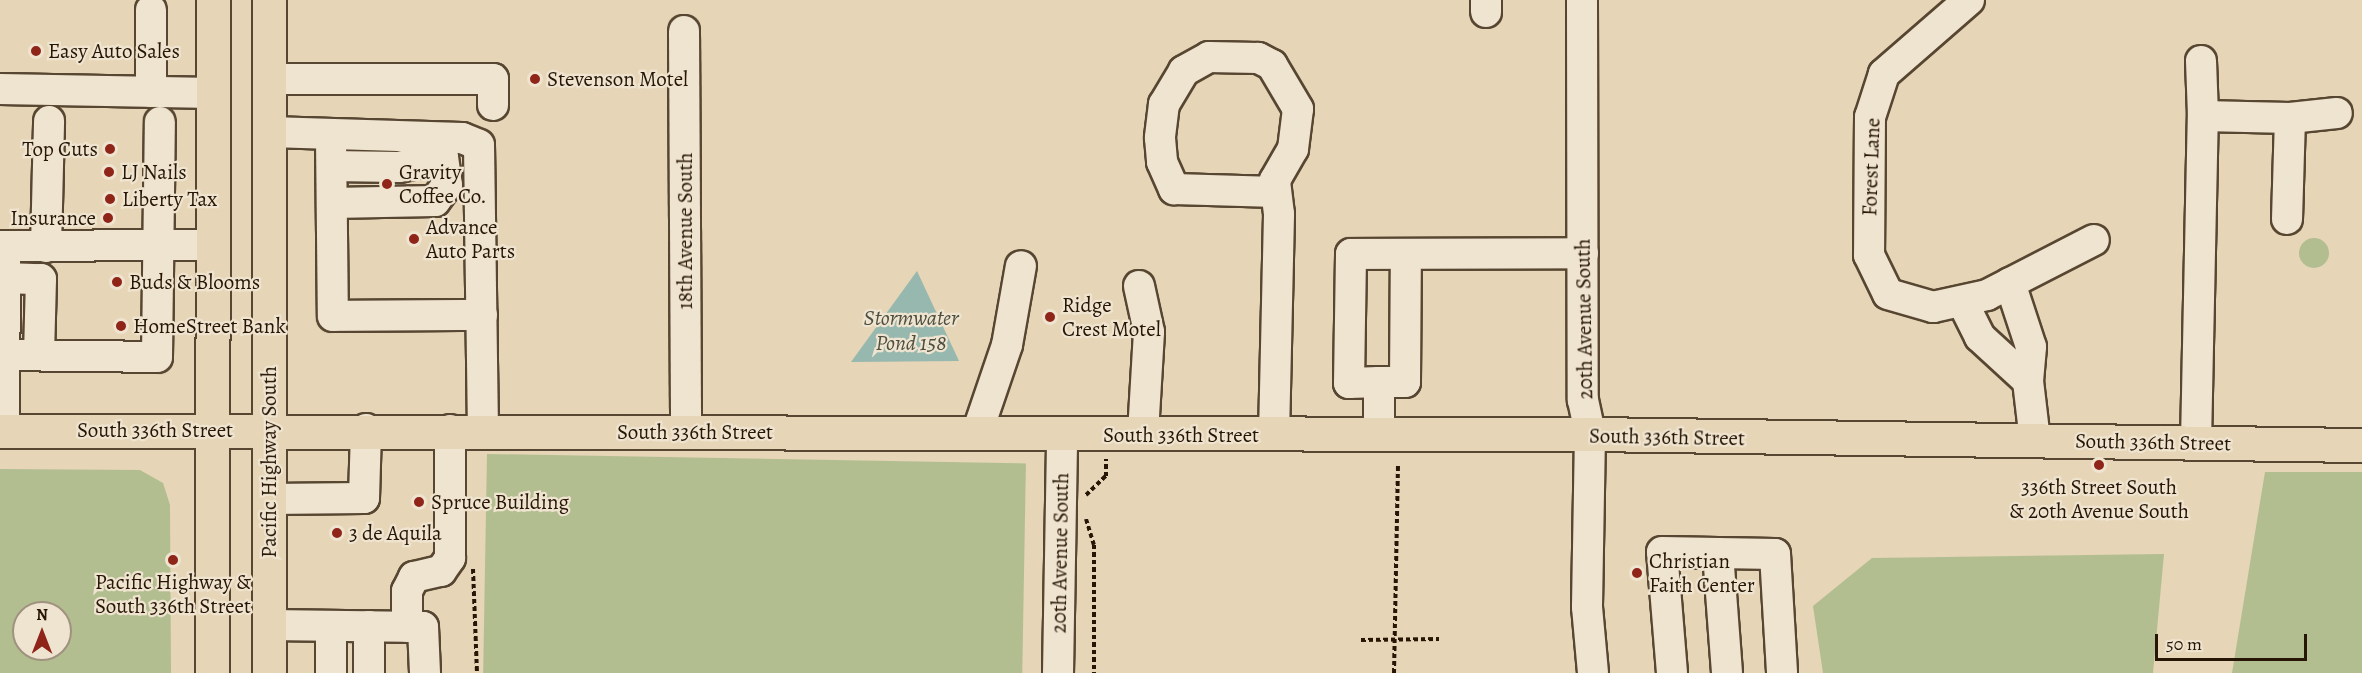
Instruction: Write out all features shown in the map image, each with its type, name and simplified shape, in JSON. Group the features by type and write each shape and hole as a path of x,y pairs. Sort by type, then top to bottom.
{"main road":[{"path":"212,673 213,0"},
{"name":"Pacific Highway South","path":"269,0 269,673"},
{"name":"South 336th Street","path":"2,431 366,429 1379,436 1590,434 2362,445"}],"street":[{"name":"20th Avenue South","path":"1582,0 1583,400 1590,434 1587,607 1593,673"},
{"name":"Forest Lane","path":"1970,0 1884,74 1870,117 1869,255 1888,294 1933,307 1962,301 2010,283 2094,240"},
{"path":"150,92 152,10"},
{"name":"18th Avenue South","path":"684,31 686,432"},
{"path":"1274,435 1276,192 1275,180 1293,149 1298,109 1272,65 1258,58 1209,57 1184,71 1164,104 1160,138 1162,162 1174,189 1276,192"},
{"path":"2196,442 2203,116 2201,61"},
{"path":"269,79 493,79 493,105"},
{"path":"0,89 213,93"},
{"path":"2203,116 2290,117 2337,113"},
{"path":"2287,219 2290,117"},
{"path":"46,247 49,121"},
{"path":"2,355 157,357 160,122"},
{"path":"270,132 331,152 399,166 443,157 447,185 435,201 332,203"},
{"path":"331,152 462,138 479,145 483,431"},
{"path":"331,152 333,316 482,315"},
{"path":"2,431 4,278 2,246 214,245"},
{"path":"1406,254 1405,382 1349,383 1350,254 1583,253"},
{"path":"977,433 1007,345 1021,266"},
{"path":"4,278 41,279 39,355"},
{"path":"2010,283 2031,347 2028,381 2035,441"},
{"path":"1139,286 1149,332 1143,434"},
{"path":"1962,301 1980,337 2028,381"},
{"path":"1379,382 1379,436"},
{"path":"269,499 364,498 366,429"},
{"path":"415,673 407,591 414,577 441,571 450,558 450,430"},
{"name":"20th Avenue South","path":"1058,673 1062,434"},
{"path":"1672,673 1662,552 1775,554 1782,673"},
{"path":"1718,553 1727,673"},
{"path":"269,625 412,627"},
{"path":"331,626 331,673"},
{"path":"369,626 369,673"},
{"path":"406,673 412,627"},
{"path":"412,627 425,673"}],"path":[{"path":"1083,501 1106,476 1106,459"},
{"path":"1394,673 1392,613 1399,600 1398,464"},
{"path":"1081,509 1094,545 1094,673"},
{"path":"1361,640 1439,639"}],"green space":[{"path":"2314,238 2320,239 2328,247 2328,259 2320,267 2314,268 2308,267 2300,259 2299,253 2300,247 2308,239"},
{"path":"487,454 1026,463 1022,673 483,673"},
{"path":"0,469 140,470 163,483 170,505 171,673 0,673"},
{"path":"2265,472 2362,472 2362,673 2232,673"},
{"path":"2164,554 2153,673 1823,673 1813,606 1872,558"}],"water":[{"name":"Stormwater Pond 158","path":"917,271 959,361 851,362"}],"place":[{"name":"Easy Auto Sales","path":"36,51"},
{"name":"Stevenson Motel","path":"535,79"},
{"name":"Top Cuts","path":"110,149"},
{"name":"LJ Nails","path":"109,172"},
{"name":"Gravity Coffee Co.","path":"387,184"},
{"name":"Liberty Tax","path":"110,199"},
{"name":"Insurance","path":"108,218"},
{"name":"Advance Auto Parts","path":"414,239"},
{"name":"Buds & Blooms","path":"117,282"},
{"name":"Ridge Crest Motel","path":"1050,317"},
{"name":"HomeStreet Bank","path":"121,326"},
{"name":"336th Street South & 20th Avenue South","path":"2099,465"},
{"name":"Spruce Building","path":"419,502"},
{"name":"3 de Aquila","path":"337,533"},
{"name":"Pacific Highway & South 336th Street","path":"173,560"},
{"name":"Christian Faith Center","path":"1637,573"}]}
